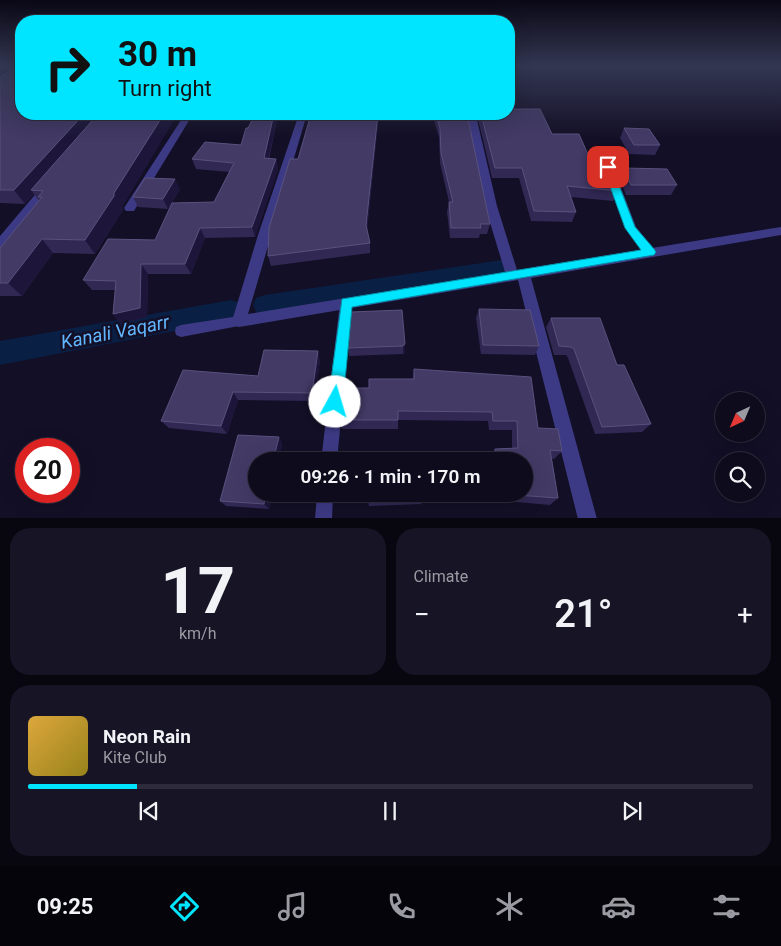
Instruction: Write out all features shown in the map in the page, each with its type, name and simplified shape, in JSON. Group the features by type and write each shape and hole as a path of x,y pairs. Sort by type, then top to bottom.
{"street":[{"path":"130,208 185,120"},
{"path":"301,120 264,234 239,321 781,231"},
{"path":"472,120 491,206 517,274 588,518"},
{"path":"0,244 55,179"}],"lane":[{"path":"608,167 630,228 650,252"},
{"path":"330,452 346,302"},
{"path":"181,331 239,321"},
{"path":"323,518 324,502"}],"building":[{"path":"0,90 15,90 15,120 78,120 14,190 0,190"},
{"path":"515,109 540,109 552,134 579,134 593,166 610,167 618,191 567,186 576,212 534,211 522,168 495,168 483,120 515,120"},
{"path":"93,120 160,120 85,240 42,239 8,283 0,283 0,248 42,197 38,197 43,191 31,190"},
{"path":"252,120 273,120 264,158 276,159 252,227 200,228 185,264 141,264 140,308 113,314 116,281 83,280 108,239 155,240 172,203 214,202 234,163 192,159 205,142 241,145 246,128 248,128"},
{"path":"309,120 377,120 366,225 370,243 268,256 269,228 290,159 298,159"},
{"path":"438,120 468,120 490,224 480,224 481,228 451,228 449,202 453,202 441,153"},
{"path":"624,128 649,129 660,145 634,145"},
{"path":"624,168 667,169 677,185 631,185"},
{"path":"145,178 175,179 163,199 133,197"},
{"path":"479,309 530,310 539,346 483,345"},
{"path":"402,310 405,344 403,346 348,348 351,312"},
{"path":"551,318 600,318 617,365 624,365 651,424 602,427 574,349 559,346"},
{"path":"264,350 318,351 312,393 233,392 221,426 161,421 183,370 258,376"},
{"path":"414,369 531,377 538,428 558,429 562,451 550,450 558,498 533,496 533,452 495,452 495,449 518,448 517,421 493,421 492,412 398,411 398,420 340,420 343,388 369,388 369,379 414,379"},
{"path":"238,435 279,437 275,452 248,452 248,502 264,502 264,504 220,501"}],"waterway":[{"path":"265,305 502,269"},
{"name":"Kanali Vaqarr","path":"0,353 231,310"}],"route":[{"path":"335,402 346,302 650,252 630,228 608,167"}]}
